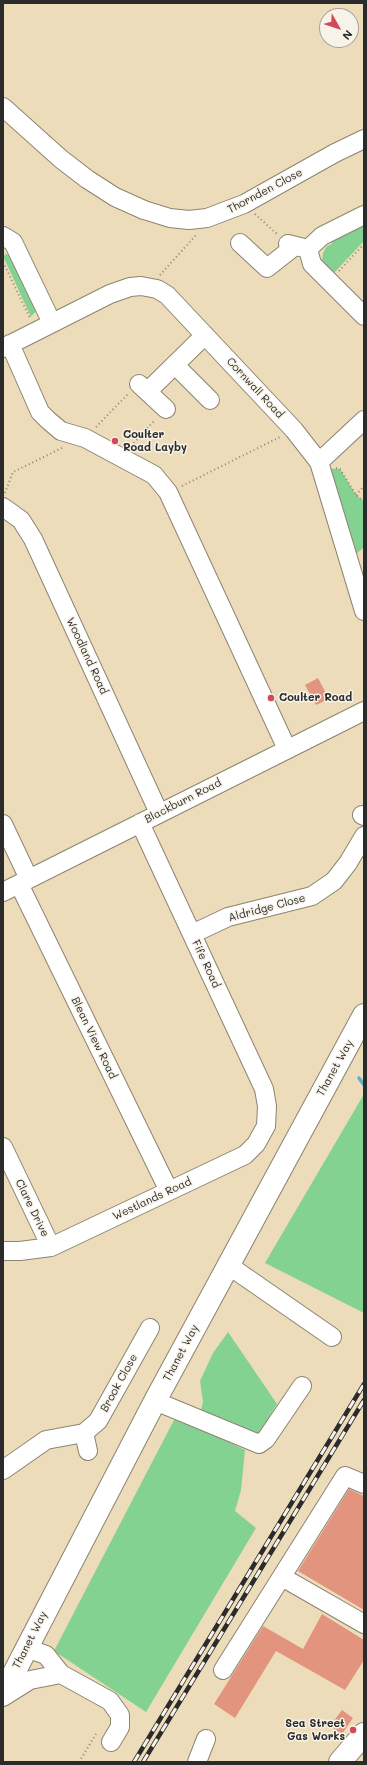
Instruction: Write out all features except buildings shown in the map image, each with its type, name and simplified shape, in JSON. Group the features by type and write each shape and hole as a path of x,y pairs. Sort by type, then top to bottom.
{"main road":[{"name":"Thanet Way","path":"3,1696 26,1648 155,1401 364,1015"},
{"path":"340,1762 364,1734"}],"street":[{"name":"Thornden Close","path":"3,107 61,159 87,179 115,197 144,210 170,218 189,220 207,218 244,204 335,153 364,139"},
{"path":"240,243 268,268 297,246 322,236 364,215"},
{"path":"3,236 13,242 52,323"},
{"path":"297,246 329,282 364,316"},
{"name":"Cornwall Road","path":"7,346 110,294 130,287 140,286 157,289 167,295 294,430 320,465 364,611"},
{"path":"166,409 143,387 175,364 205,335"},
{"path":"7,346 40,412 61,431 80,437 121,456 154,475 168,492 287,749"},
{"path":"175,364 210,400"},
{"path":"320,465 364,420"},
{"name":"Woodland Road","path":"3,507 21,520 33,539 159,813"},
{"name":"Blackburn Road","path":"17,885 364,711"},
{"name":"Blean View Road","path":"3,824 17,885 169,1191"},
{"name":"Fife Road","path":"140,824 264,1089 267,1106"},
{"name":"Aldridge Close","path":"192,934 228,917 312,896 334,880 348,863 364,836"},
{"name":"Westlands Road","path":"3,1251 51,1247 245,1155 256,1144 266,1126 267,1106"},
{"name":"Clare Drive","path":"3,1148 51,1247"},
{"path":"228,1265 332,1337"},
{"name":"Brook Close","path":"84,1433 98,1421 151,1329"},
{"path":"155,1401 259,1444 266,1439 302,1386"},
{"path":"3,1470 46,1440 84,1433 88,1451"},
{"path":"223,1670 345,1476 364,1484"},
{"path":"282,1577 364,1624"},
{"path":"26,1648 46,1655 61,1674 122,1707 120,1726 104,1738"},
{"path":"3,1696 30,1680 61,1674"},
{"path":"197,1762 206,1739"}],"path":[{"path":"244,204 297,246"},
{"path":"157,289 160,273 202,228 207,218"},
{"path":"329,282 364,244"},
{"path":"3,262 36,331"},
{"path":"3,498 13,472 64,447 80,437 143,387"},
{"path":"121,456 166,409"},
{"path":"168,492 294,430"},
{"path":"320,465 340,469 356,495 364,501"},
{"path":"356,495 364,486"},
{"path":"79,1762 104,1738"}],"green space":[{"path":"364,223 364,241 333,274 322,261 323,253 327,246 332,244 330,240"},
{"path":"6,254 10,255 36,306 36,311 31,317 3,256"},
{"path":"321,468 340,469 356,495 364,501 364,547 349,561"},
{"path":"364,1094 364,1313 265,1263"},
{"path":"228,1332 277,1404 258,1435 200,1414 203,1402 200,1381 213,1353"},
{"path":"179,1418 245,1450 241,1490 235,1511 256,1528 146,1712 54,1651 174,1420"}],"waterway":[{"path":"359,1078 364,1085"}],"railway":[{"path":"134,1762 364,1384"},
{"path":"143,1762 364,1400"}],"place":[{"name":"Coulter Road Layby","path":"115,441"},
{"name":"Coulter Road","path":"271,698"},
{"name":"Sea Street Gas Works","path":"353,1730"}]}
